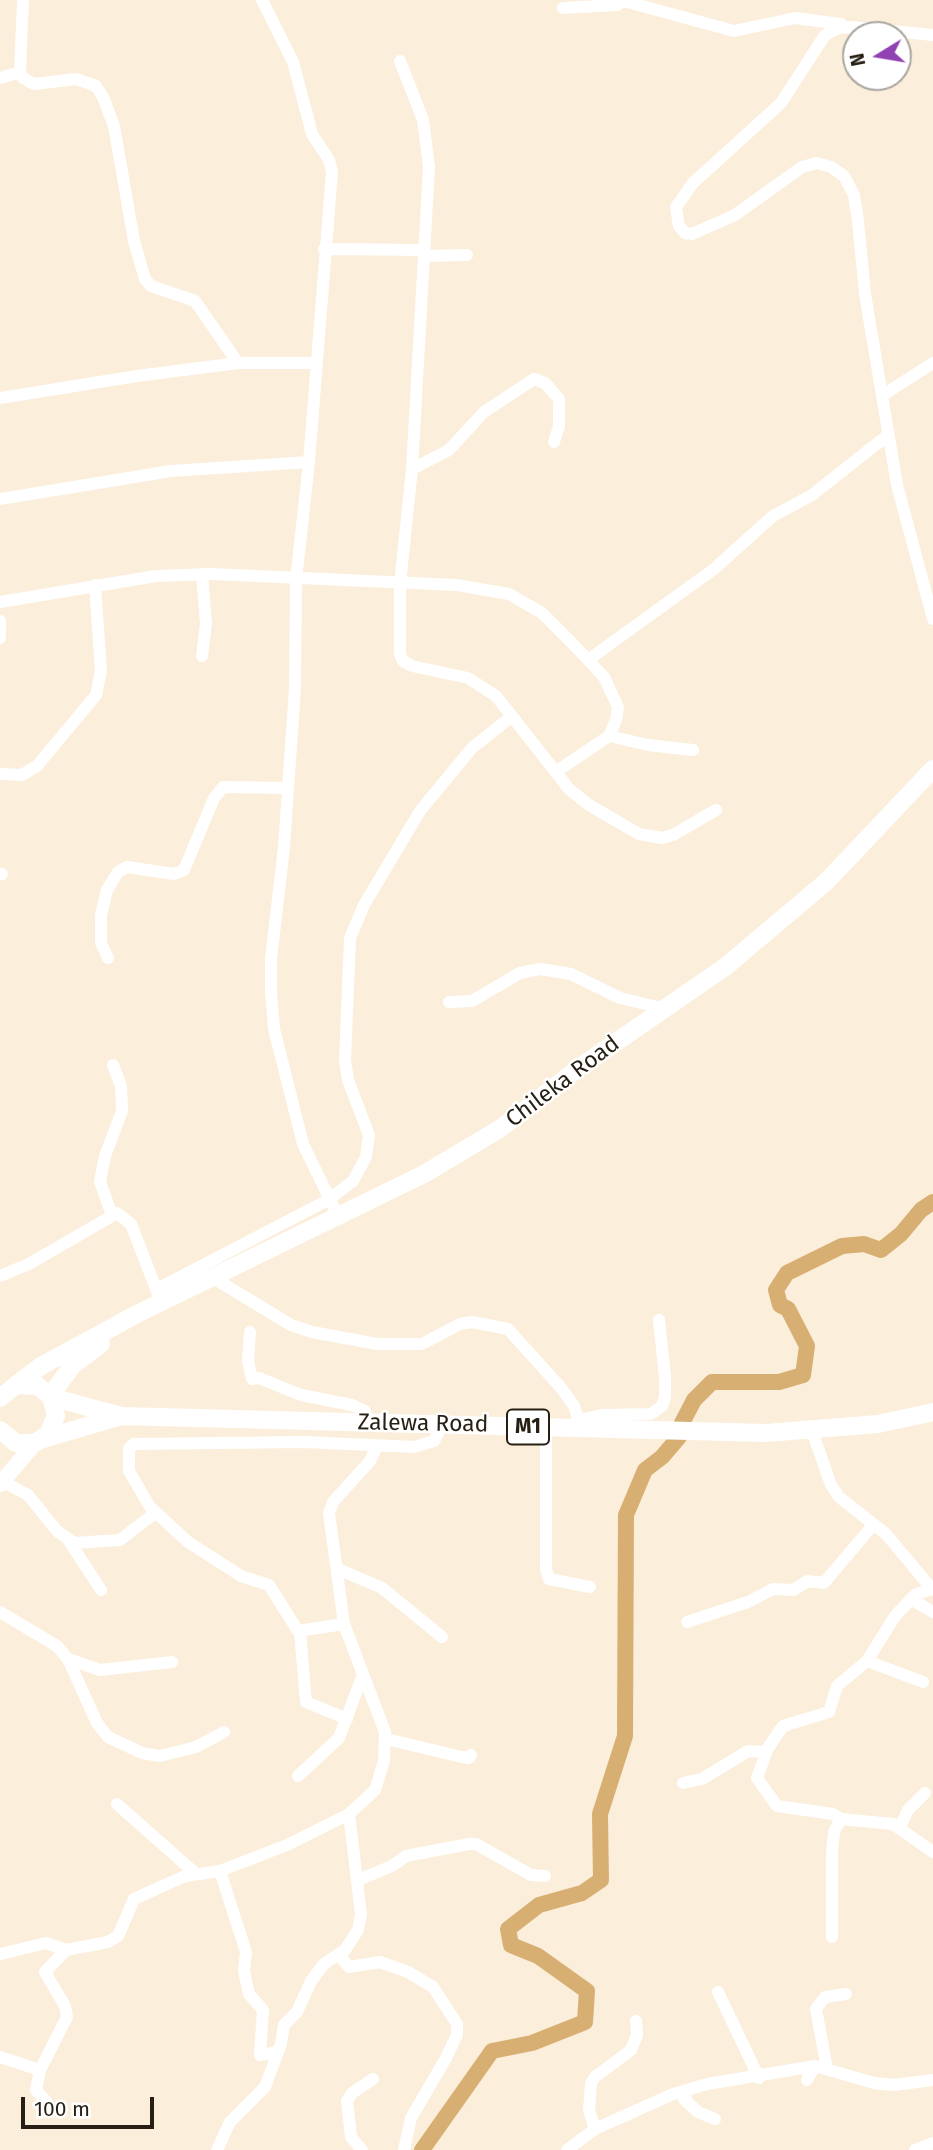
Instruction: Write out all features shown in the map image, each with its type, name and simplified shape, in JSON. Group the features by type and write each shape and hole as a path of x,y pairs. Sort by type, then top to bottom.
{"highway":[{"name":"Chileka Road","path":"5,1392 41,1366 137,1314 159,1295 338,1216 424,1174 501,1128 663,1008 725,967 826,881 933,769"},
{"path":"0,1432 16,1443 39,1441 52,1429 56,1416 50,1396 73,1365 91,1349 163,1309 425,1183 507,1133 628,1042 729,973 824,893 933,782"},
{"name":"M1","path":"5,1392 38,1386 50,1396"},
{"name":"Zalewa Road","path":"50,1396 121,1416 547,1427 580,1424 812,1432 878,1424 933,1412"},
{"name":"Zalewa Road","path":"39,1441 121,1416"}],"main road":[{"path":"1,1483 39,1441"}],"street":[{"path":"23,0 20,72 23,78 34,84 67,79 83,80 96,86 107,104 114,127 134,241 145,279 151,286 195,301 238,363"},
{"path":"265,1 293,62 313,134 329,160 332,180 324,249 309,462 296,580 295,688 271,959 273,1017 303,1144 338,1216"},
{"path":"563,8 617,5 622,1 734,30 795,18 842,26"},
{"path":"842,28 825,35 776,108 685,191 676,207 676,218 685,233 692,234 735,215 802,167 817,163 831,167 844,176 854,195 864,294 888,435 906,523 933,620"},
{"path":"912,33 933,35"},
{"path":"400,61 422,120 429,167 412,469 400,584 400,654 403,661 481,685 496,696 578,798 650,838 673,835 716,810"},
{"path":"0,78 20,72"},
{"path":"324,249 467,255"},
{"path":"0,398 238,363 316,363"},
{"path":"883,395 933,363"},
{"path":"412,469 449,450 484,412 534,379 545,383 559,399 559,426 554,442"},
{"path":"588,660 714,569 774,516 812,495 888,435"},
{"path":"0,499 171,471 309,462"},
{"path":"202,575 206,624 202,656"},
{"path":"0,602 156,576 202,575 457,585 509,594 542,613 588,660 604,677 618,707 617,720 608,736 557,771"},
{"path":"0,774 22,775 37,766 96,695 102,671 95,585"},
{"path":"0,621 0,638"},
{"path":"0,1276 29,1264 117,1213 131,1224 159,1295 348,1187 368,1148 369,1135 348,1080 345,1060 349,938 364,905 420,811 464,755 511,717"},
{"path":"608,736 648,745 693,750"},
{"path":"108,958 101,943 101,915 107,890 118,872 127,867 174,874 184,870 214,797 223,787 288,788"},
{"path":"449,1002 472,1001 520,973 540,969 570,974 613,995 663,1008"},
{"path":"112,1215 100,1182 104,1156 122,1111 121,1086 113,1065"},
{"path":"220,1282 291,1325 312,1332 377,1344 422,1344 460,1324 496,1325 515,1335 562,1389 574,1406 580,1424 602,1415 651,1414 662,1406 665,1387 659,1320"},
{"path":"250,1332 248,1361 252,1379 259,1378 301,1395 352,1405 365,1411 368,1423"},
{"path":"347,1718 306,1702 300,1632 269,1586 249,1580 205,1556 155,1513 130,1471 128,1451 134,1444 304,1442 426,1446 434,1441 442,1425"},
{"path":"547,1427 546,1569 549,1579 590,1587"},
{"path":"812,1432 831,1485 853,1511 873,1525 907,1557 932,1589 911,1599 895,1616 867,1661 837,1686 829,1713 783,1726 766,1752 757,1778 777,1806 900,1827 933,1852"},
{"path":"1,1954 46,1943 66,1950 108,1942 118,1936 134,1899 195,1872 220,1871 296,1840 349,1814 375,1790 384,1761 386,1739 381,1718 362,1677 344,1624 329,1513 333,1502 370,1461 377,1446"},
{"path":"1,1483 28,1495 69,1541 101,1590"},
{"path":"69,1541 120,1540 155,1513"},
{"path":"687,1622 748,1602 773,1589 793,1590 808,1581 824,1583 873,1525"},
{"path":"338,1569 382,1588 442,1637"},
{"path":"911,1599 933,1612"},
{"path":"0,1612 44,1636 68,1659 97,1723 108,1737 142,1754 160,1756 197,1747 224,1732"},
{"path":"300,1632 344,1624"},
{"path":"68,1659 100,1670 172,1662"},
{"path":"867,1661 923,1682"},
{"path":"298,1776 339,1738 362,1677"},
{"path":"386,1739 462,1757 469,1758 471,1755"},
{"path":"682,1783 702,1779 748,1751 766,1752"},
{"path":"900,1827 908,1810 925,1793"},
{"path":"117,1804 195,1872"},
{"path":"222,2148 241,2109 265,2087 284,2025 297,2012 311,1981 324,1964 348,1946 360,1923 358,1880 349,1814"},
{"path":"832,1937 832,1851 834,1832 841,1819"},
{"path":"358,1880 392,1866 406,1856 469,1844 476,1844 530,1874 545,1876"},
{"path":"220,1871 246,1952 245,1982 249,1994 262,2010 260,2055 277,2052"},
{"path":"46,2102 36,2090 40,2070 67,2017 65,2006 45,1972 66,1950"},
{"path":"339,1955 349,1967 380,1962 408,1972 433,1987 459,2029 452,2047 411,2118 404,2150"},
{"path":"718,1992 759,2078"},
{"path":"821,2068 816,2009 825,1997 845,1994"},
{"path":"595,2129 589,2110 591,2083 631,2050 637,2035 636,2021"},
{"path":"0,2057 40,2070"},
{"path":"807,2080 821,2068"},
{"path":"567,2150 595,2129 706,2084 821,2068 874,2083 894,2085 933,2080"},
{"path":"362,2150 351,2137 347,2101 352,2093 373,2079"},
{"path":"688,2090 684,2099 698,2112 715,2119"},
{"path":"915,2150 933,2143"}],"waterway":[{"path":"682,1423 694,1400 712,1382 779,1382 803,1375 807,1346 788,1309 780,1305 776,1290 787,1273 842,1246 864,1244 881,1250 901,1234 921,1210 933,1202"},
{"path":"422,2150 492,2051 532,2043 585,2022 587,1991 538,1956 511,1945 508,1929 539,1905 582,1893 601,1880 600,1814 625,1736 626,1515 645,1470 662,1457 679,1437"}]}
